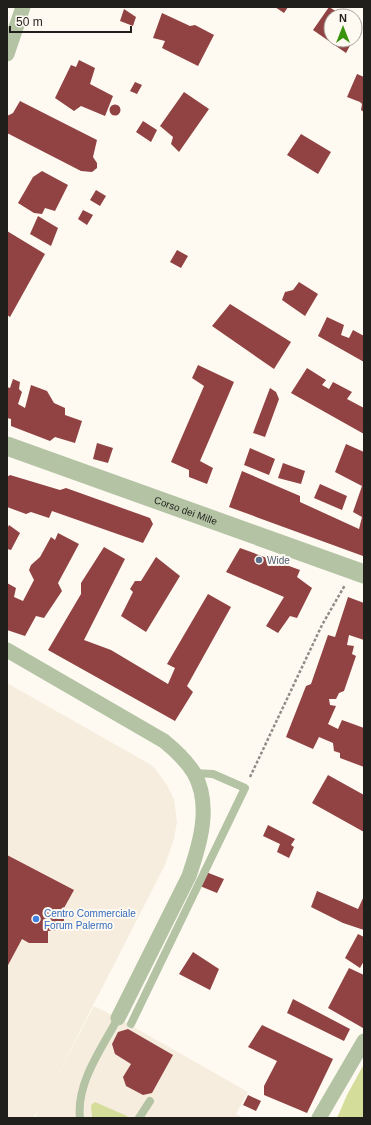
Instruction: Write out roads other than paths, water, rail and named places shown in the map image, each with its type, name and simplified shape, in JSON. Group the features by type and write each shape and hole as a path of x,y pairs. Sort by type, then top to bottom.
{"street":[{"path":"7,54 23,7"},
{"name":"Corso dei Mille","path":"7,446 359,572"},
{"path":"7,650 164,741 180,756 194,773 202,794 203,823 198,851 190,876 124,1021"},
{"path":"319,1118 364,1041"}],"lane":[{"path":"80,1118 79,1103 84,1085 124,1021 245,788 213,774 194,773"},
{"path":"139,1118 150,1101"}],"place":[{"name":"Wide","path":"259,560"},
{"name":"Centro Commerciale Forum Palermo","path":"36,919"}]}
